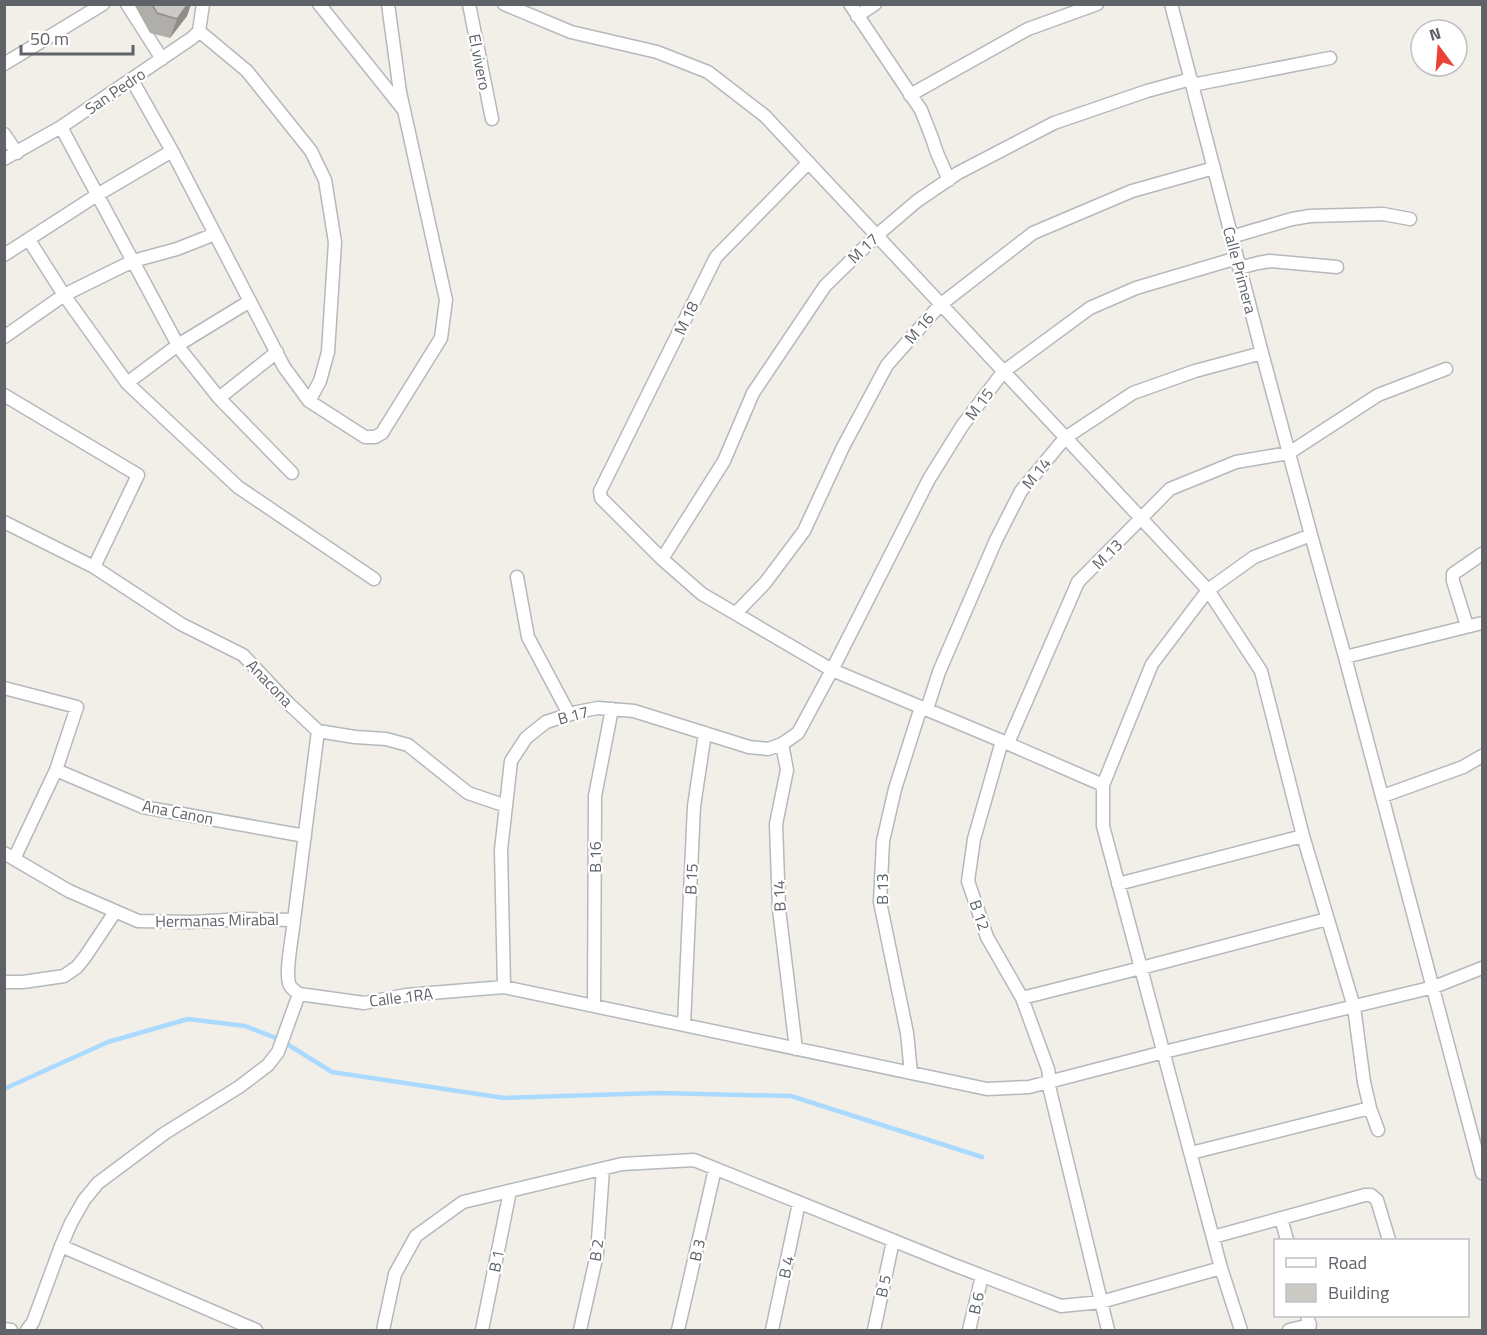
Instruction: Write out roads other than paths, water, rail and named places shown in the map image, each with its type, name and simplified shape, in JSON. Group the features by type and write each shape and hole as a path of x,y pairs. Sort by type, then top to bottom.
{"street":[{"path":"4,64 103,4"},
{"path":"127,4 162,59"},
{"path":"203,4 199,31 247,71 311,151 325,180 335,242 328,352 320,381 309,401"},
{"path":"319,4 404,111"},
{"path":"132,80 172,151 284,367 309,401 365,437 375,437 382,433 441,338 446,300 400,92 388,4"},
{"name":"El vivero","path":"469,4 492,119"},
{"path":"504,4 571,32 657,52 708,72 765,116 1208,590 1261,671 1303,836 1354,1007 1361,1062 1370,1108 1378,1130"},
{"path":"850,4 921,110 949,180"},
{"path":"857,16 875,4"},
{"path":"910,95 1028,29 1097,4"},
{"name":"Calle Primera","path":"1171,4 1231,237 1346,657 1482,1173"},
{"name":"San Pedro","path":"4,159 62,127 199,31"},
{"name":"M 17","path":"662,559 724,461 753,393 825,286 876,236 917,201 958,173 1054,123 1147,91 1330,58"},
{"path":"62,127 178,345 219,398 292,473"},
{"path":"4,134 16,153"},
{"path":"4,255 97,195 172,151"},
{"name":"M 18","path":"662,559 601,498 600,490 716,257 808,163"},
{"name":"M 16","path":"736,613 765,583 804,531 843,447 887,365 940,305 1033,233 1132,191 1214,168"},
{"path":"1231,237 1310,216 1383,214 1410,219"},
{"path":"4,337 64,295 133,261 177,249 215,234"},
{"path":"29,240 64,295 127,383 238,487 374,579"},
{"name":"M 15","path":"832,670 929,479 962,426 1003,372 1090,308 1136,288 1238,263 1269,261 1336,267"},
{"path":"127,383 178,345 250,301"},
{"path":"219,398 277,352"},
{"name":"M 14","path":"924,708 996,540 1021,491 1065,438 1133,393 1195,371 1262,353"},
{"path":"1289,453 1378,395 1446,369"},
{"path":"4,395 138,475 94,567"},
{"name":"M 13","path":"1005,742 1078,582 1170,489 1236,462 1289,453"},
{"name":"Anacona","path":"4,522 94,567 181,624 243,655 318,731"},
{"path":"1241,1330 1221,1268 1103,826 1103,785 1152,664 1208,590 1254,557 1311,535"},
{"path":"1467,626 1453,581 1453,574 1482,554"},
{"path":"662,559 702,594 832,670 1103,785"},
{"path":"517,577 528,637 569,714"},
{"path":"1346,657 1482,623"},
{"path":"782,744 798,733 832,670"},
{"path":"4,688 77,707 56,770 9,856"},
{"name":"B 17","path":"504,987 501,850 512,761 526,738 546,722 598,708 634,711 749,747 768,749 782,744"},
{"name":"B 13","path":"911,1073 907,1033 880,902 883,842 895,789 924,708"},
{"name":"B 16","path":"594,1006 595,796 612,709"},
{"path":"294,920 318,731 386,739 408,745 468,793 506,806"},
{"name":"B 15","path":"684,1025 694,806 705,733"},
{"name":"B 12","path":"1005,742 974,839 968,881 987,937 1022,998 1048,1069 1049,1082 1108,1330"},
{"name":"B 14","path":"782,744 787,770 776,824 779,909 796,1049"},
{"path":"1383,796 1463,767 1482,756"},
{"name":"Ana Canon","path":"56,770 143,807 305,836"},
{"path":"1118,884 1303,836"},
{"name":"Hermanas Mirabal","path":"9,856 69,891 138,921 294,920 288,968 289,983 298,994"},
{"path":"4,982 23,982 64,976 86,957 115,912"},
{"path":"1022,998 1327,919"},
{"name":"Calle 1RA","path":"298,994 364,1003 406,995 504,987 987,1089 1029,1087 1434,987 1482,968"},
{"path":"27,1330 33,1322 71,1223 84,1200 98,1183 165,1133 239,1087 267,1065 278,1052 298,994"},
{"path":"1191,1154 1370,1108"},
{"path":"383,1330 395,1274 416,1236 463,1202 622,1164 694,1161 1061,1306 1101,1302 1221,1268"},
{"name":"B 2","path":"580,1330 597,1254 603,1169"},
{"name":"B 3","path":"678,1330 715,1169"},
{"name":"B 1","path":"482,1330 510,1191"},
{"path":"1213,1237 1371,1195 1377,1200 1389,1239"},
{"name":"B 4","path":"772,1330 799,1203"},
{"path":"1281,1218 1287,1239"},
{"name":"B 5","path":"874,1330 893,1240"},
{"path":"61,1246 256,1330"},
{"name":"B 6","path":"969,1330 982,1276"},
{"path":"1289,1330 1310,1324"},
{"path":"4,1329 11,1330"}],"waterway":[{"path":"4,1089 108,1042 188,1019 245,1026 281,1040"},
{"path":"287,1044 332,1072 504,1098 658,1093 791,1096 982,1157"}]}
